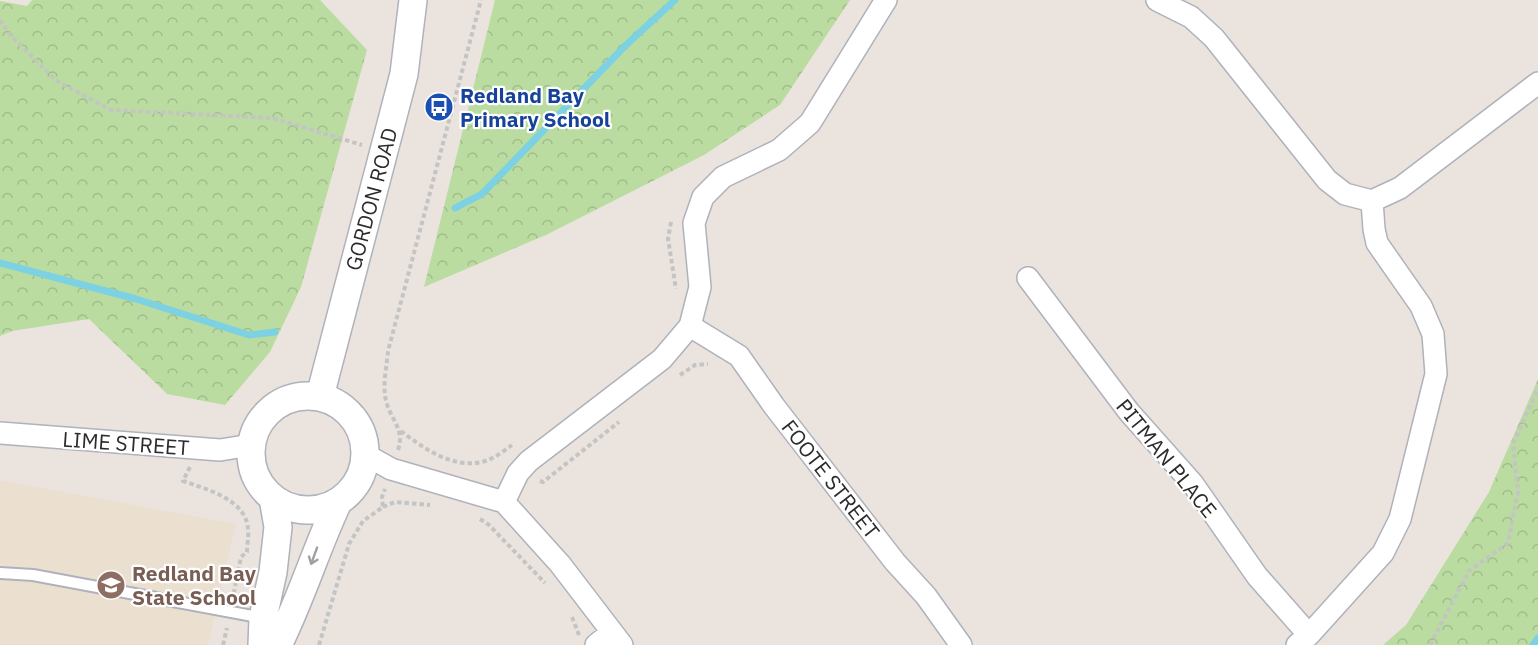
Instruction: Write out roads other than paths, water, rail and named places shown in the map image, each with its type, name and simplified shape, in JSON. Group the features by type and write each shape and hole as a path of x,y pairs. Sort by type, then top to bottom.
{"street":[{"name":"GORDON ROAD","path":"320,396 404,74 413,0"},
{"path":"504,502 518,473 529,462 662,359 690,326 700,287 694,223 703,197 723,177 778,150 810,123 885,0"},
{"path":"1157,0 1191,17 1214,38 1327,180 1345,194 1372,201 1400,188 1538,83"},
{"path":"1303,640 1383,553 1400,519 1436,374 1433,334 1421,306 1377,243 1372,201"},
{"name":"PITMAN PLACE","path":"1028,278 1129,412 1193,484 1303,640"},
{"name":"FOOTE STREET","path":"690,326 739,356 781,415 895,562 926,597 961,645"},
{"path":"297,396 320,396 339,404 354,417 363,435 366,455 358,482 349,494 322,509 304,511 288,507 273,498 262,487 254,474 251,445 259,422 275,405 297,396"},
{"name":"LIME STREET","path":"0,433 220,450 251,445"},
{"path":"366,455 391,469 504,502 560,564 602,640"},
{"path":"262,645 263,618 273,572 278,527 273,498"},
{"path":"278,645 290,622 320,540 338,502"}],"lane":[{"path":"0,573 33,575 263,618"}],"waterway":[{"path":"455,208 482,194 625,46 675,0"},
{"path":"0,263 136,299 249,335 275,332"},
{"path":"1533,645 1538,638"}],"place":[{"name":"Redland Bay Primary School","path":"439,107"},
{"name":"Redland Bay State School","path":"111,585"}]}
